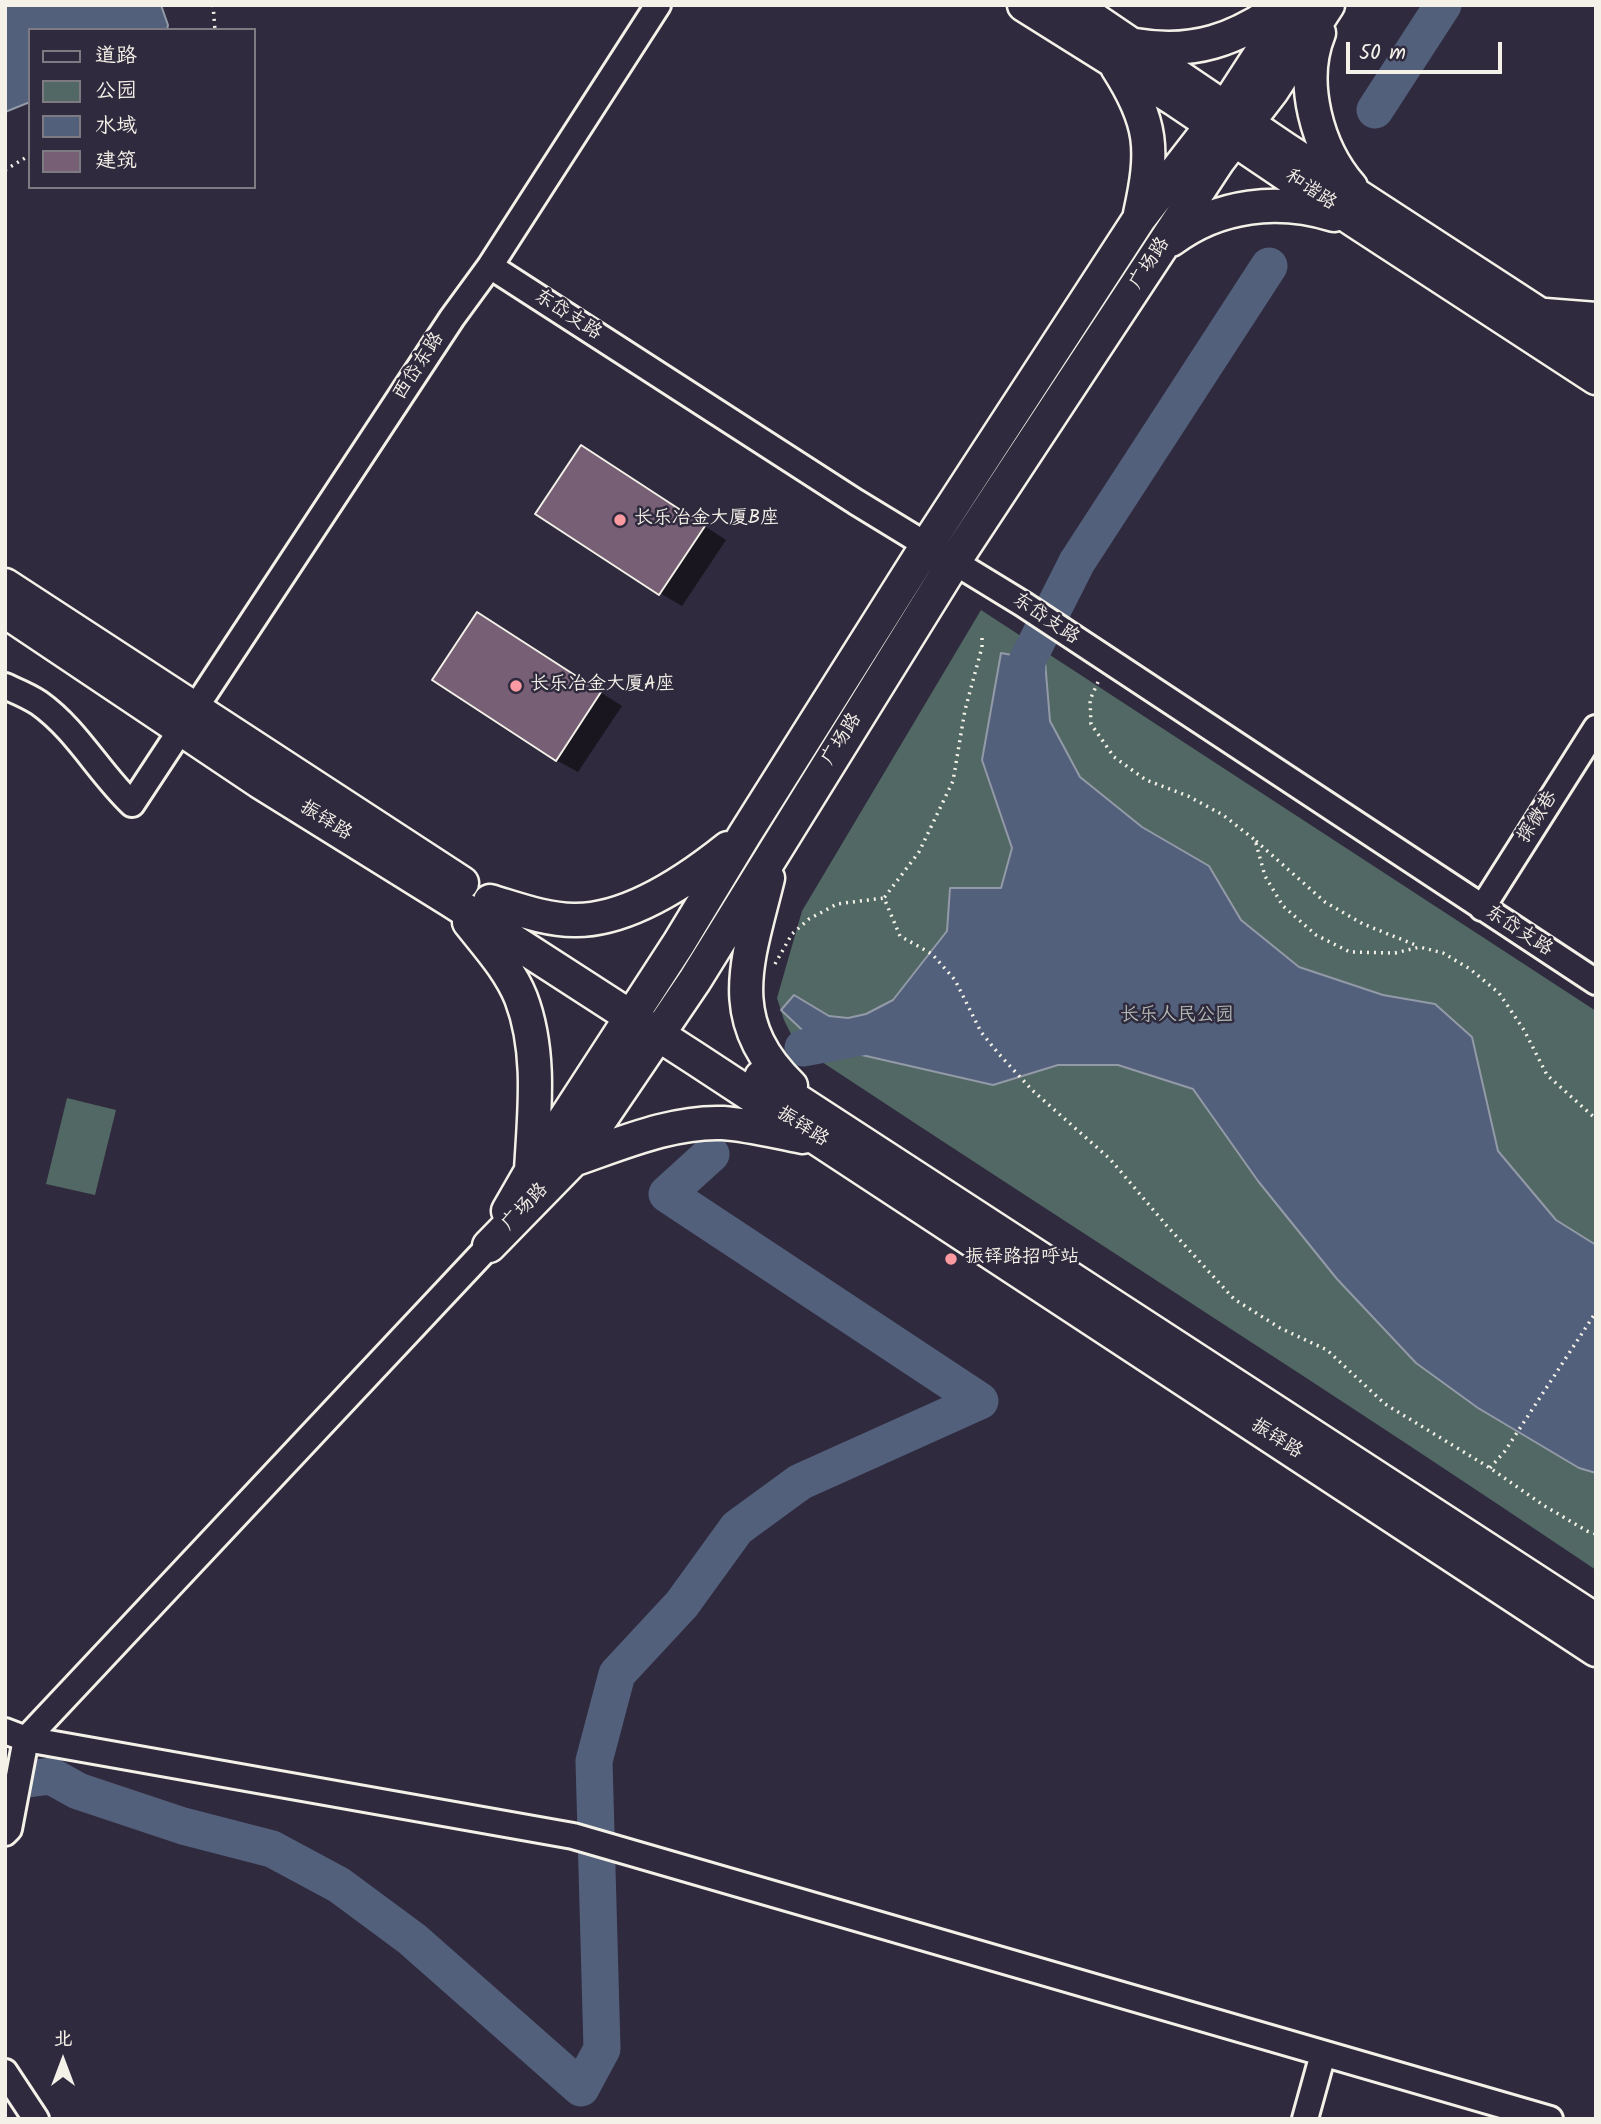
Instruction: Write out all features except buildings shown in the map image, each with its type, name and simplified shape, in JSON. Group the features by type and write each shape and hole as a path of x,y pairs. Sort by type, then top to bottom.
{"main road":[{"name":"和谐路","path":"1024,5 1123,54 1358,210 1596,378"},
{"name":"和谐路","path":"1073,5 1123,54"},
{"path":"1139,219 1149,169 1147,128 1123,54 1214,43 1235,34 1284,5"},
{"name":"广场路","path":"489,1246 531,1171 637,1009 745,834 941,553 1162,248 1218,161 1230,124 1292,5"},
{"path":"1162,248 1202,221 1247,208 1279,204 1358,210 1322,135 1313,110 1309,84 1316,38 1329,5"},
{"name":"广场路","path":"489,1246 573,1160 663,1026 774,852 941,553 1139,219 1230,124 1272,91 1329,5"},
{"name":"和谐路","path":"1358,210 1539,314 1596,351"},
{"path":"1539,314 1596,319"},
{"name":"振铎路","path":"5,584 189,718 260,782 453,902 637,1009 1596,1620"},
{"name":"振铎路","path":"5,611 189,718 491,901 637,1009"},
{"path":"491,901 531,913 575,920 615,913 652,899 695,874 745,834"},
{"path":"774,852 746,984 750,1026 768,1061 819,1126"},
{"path":"453,902 511,978 527,1017 534,1048 531,1171"},
{"path":"573,1160 678,1127 699,1124 819,1126"},
{"name":"振铎路","path":"819,1126 1596,1650"}],"street":[{"name":"西岱东路","path":"5,685 39,703 70,731 109,781 132,804 489,266 658,5"},
{"name":"东岱支路","path":"489,266 1023,604 1100,670 1596,982"},
{"name":"探微巷","path":"1482,908 1596,728"},
{"path":"6,1830 18,1742 489,1246"},
{"path":"18,1742 573,1836 1550,2119"},
{"path":"1305,2119 1323,2054"},
{"path":"5,2072 36,2119"}],"path":[{"path":"213,5 215,28"},
{"path":"5,170 28,156"},
{"path":"772,970 792,934 809,919 837,904 884,898 919,852 953,781 965,710 982,638"},
{"path":"1100,670 1090,700 1091,724 1114,757 1146,780 1188,796 1223,815 1325,902 1363,924 1420,947 1443,953 1470,969 1499,993 1524,1030 1547,1075 1596,1119"},
{"path":"1255,840 1265,876 1283,906 1316,935 1350,952 1395,953 1420,947"},
{"path":"884,898 900,936 932,954 956,981 981,1032 998,1054 1032,1090 1110,1159 1234,1299 1280,1328 1327,1350 1385,1404 1490,1468 1543,1505 1596,1534"},
{"path":"1490,1468 1505,1451 1596,1312"}],"green space":[{"name":"长乐人民公园","path":"981,610 1596,1011 1596,1570 822,1062 792,1036 777,998 802,911"},
{"path":"67,1098 116,1110 95,1195 46,1184"}],"water":[{"path":"5,5 161,5 167,28 28,28 28,103 5,112"},
{"path":"1001,653 1045,661 1050,721 1080,777 1142,827 1209,866 1241,920 1299,967 1383,995 1435,1004 1472,1037 1498,1151 1556,1220 1596,1245 1596,1473 1579,1468 1478,1408 1416,1363 1337,1279 1258,1181 1193,1089 1118,1065 1058,1065 993,1085 818,1045 781,1010 794,995 829,1016 848,1018 866,1014 893,1000 947,931 950,888 1001,888 1012,848 982,760"}],"waterway":[{"path":"1375,110 1443,5"},
{"path":"1025,707 1027,661 1077,562 1269,266"},
{"path":"803,1048 866,1036"},
{"path":"5,1782 51,1776 78,1791 183,1826 272,1849 339,1885 412,1939 581,2088 602,2049 594,1761 617,1674 682,1604 737,1528 800,1482 980,1401 667,1194 711,1154"}],"place":[{"name":"长乐冶金大厦B座","path":"620,520"},
{"name":"长乐冶金大厦A座","path":"516,686"},
{"name":"振铎路招呼站","path":"951,1259"}]}
